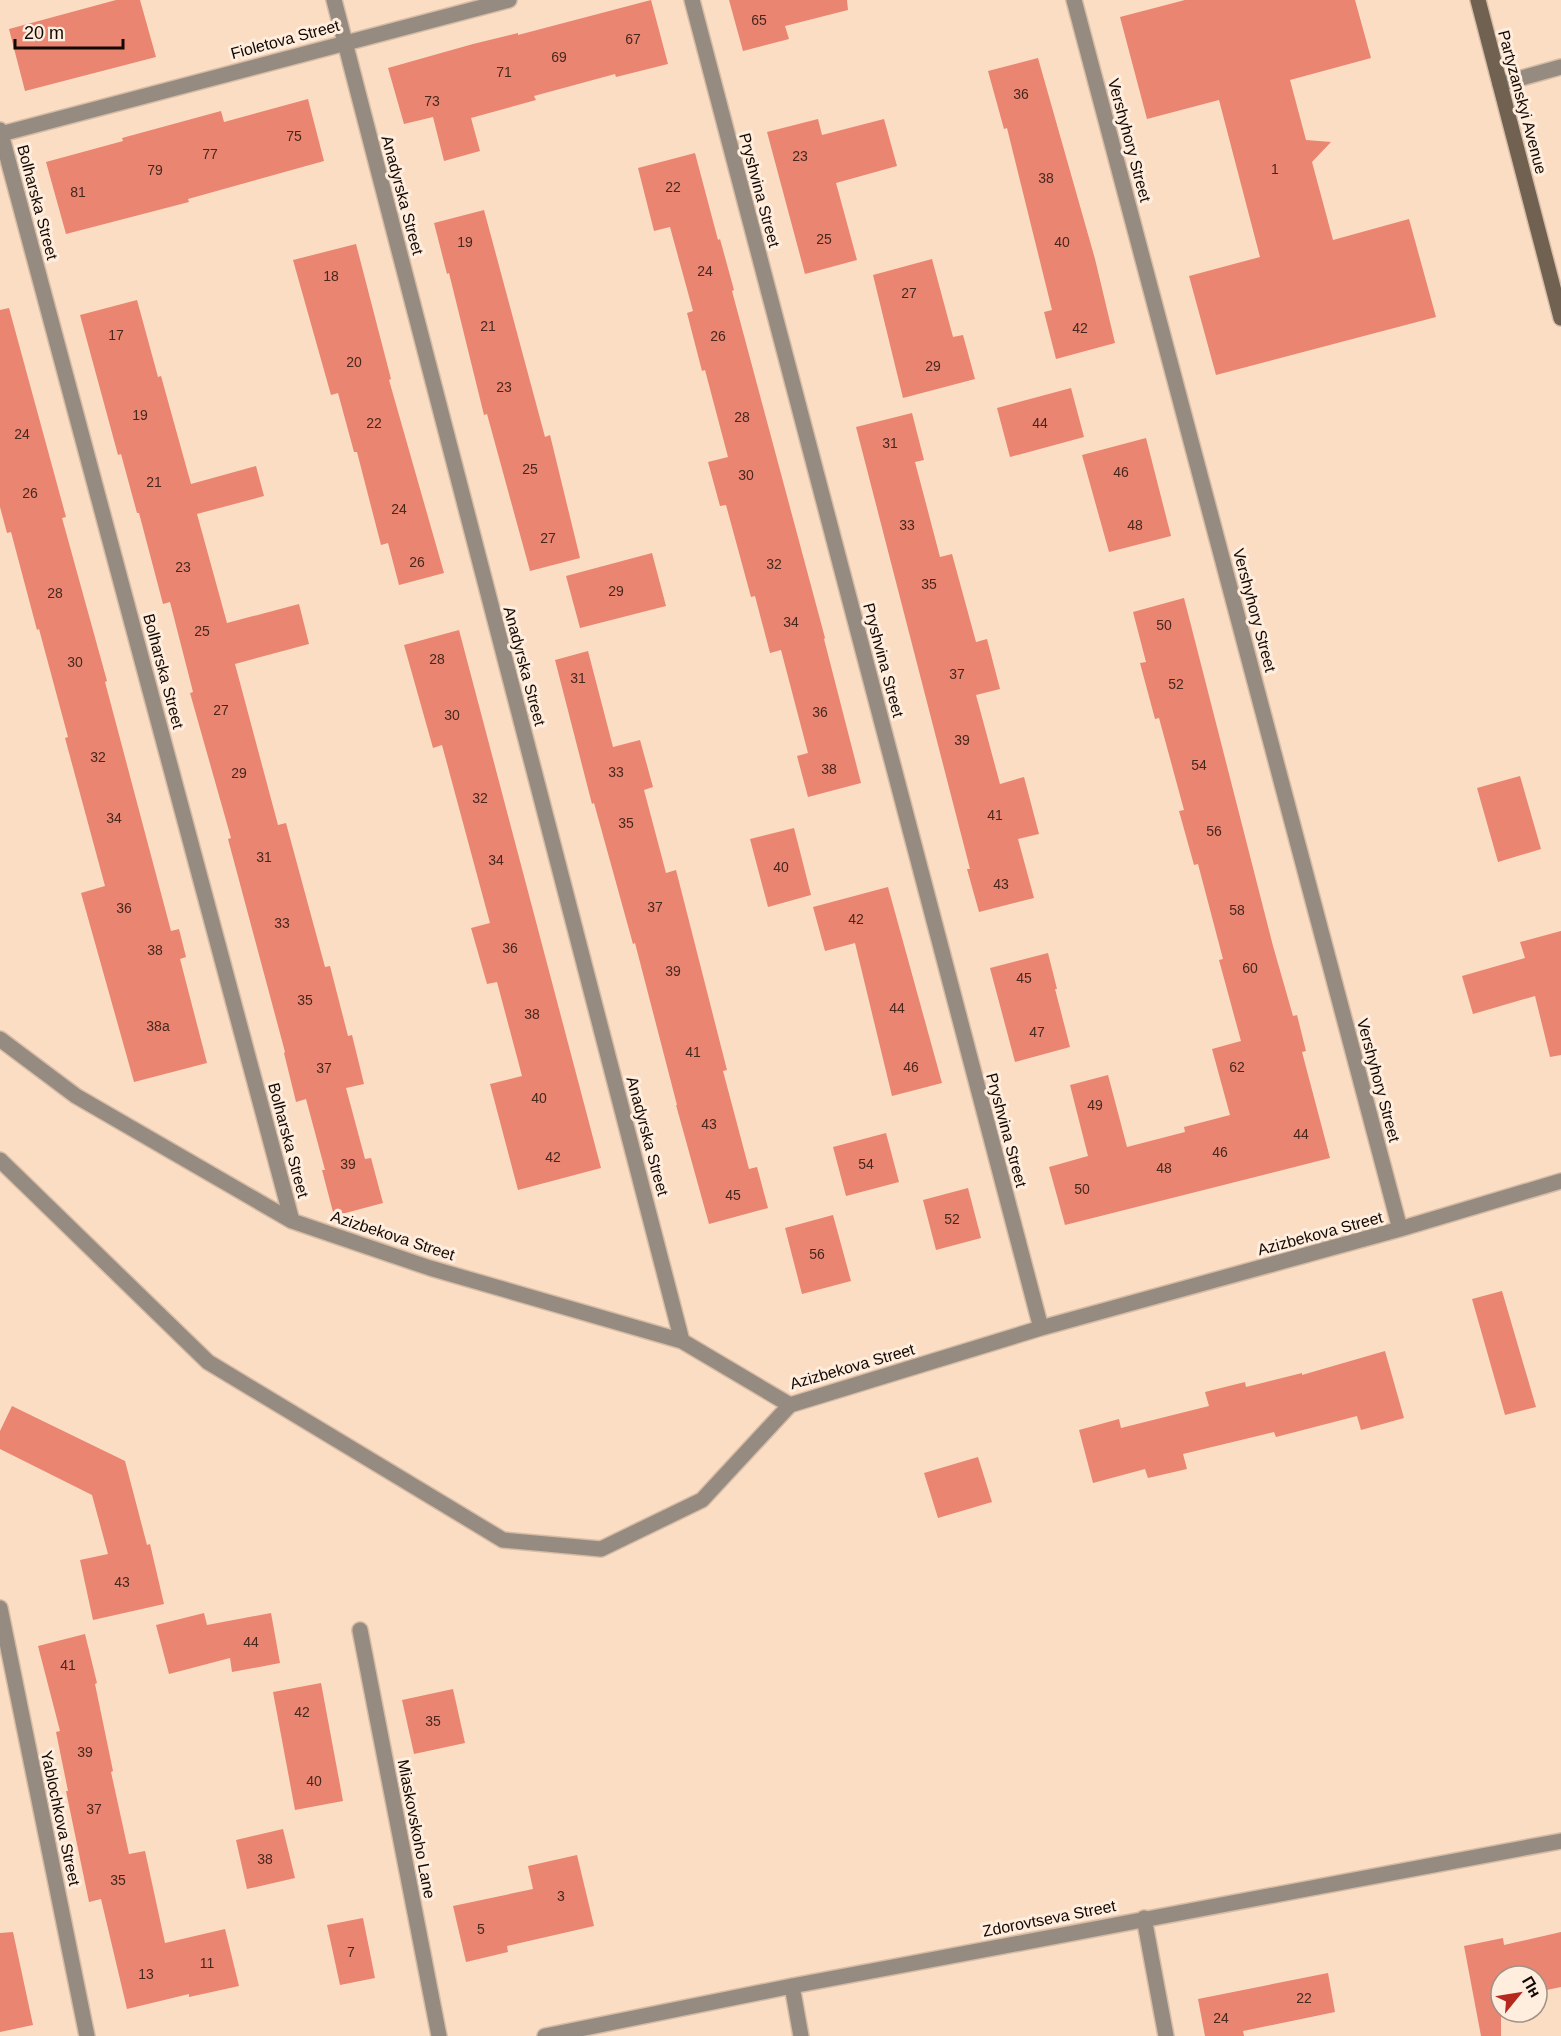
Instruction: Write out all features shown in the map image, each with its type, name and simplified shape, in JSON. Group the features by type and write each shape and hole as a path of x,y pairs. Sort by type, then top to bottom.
{"street":[{"name":"Anadyrska Street","path":"334,0 682,1341"},
{"name":"Fioletova Street","path":"0,132 509,0"},
{"name":"Pryshvina Street","path":"692,0 1041,1328"},
{"name":"Vershyhory Street","path":"1074,0 1400,1229"},
{"name":"Partyzanskyi Avenue","path":"1478,0 1561,318"},
{"path":"1500,84 1561,67"},
{"name":"Bolharska Street","path":"0,132 292,1221"},
{"name":"Azizbekova Street","path":"0,1039 76,1096 292,1221 430,1268 682,1341 790,1405 1041,1328 1400,1229 1561,1181"},
{"path":"0,1160 208,1362 503,1540 601,1549 702,1500 790,1405"},
{"name":"Yablochkova Street","path":"0,1608 87,2036"},
{"name":"Miaskovskoho Lane","path":"360,1630 439,2036"},
{"name":"Zdorovtseva Street","path":"545,2036 1144,1918 1561,1841"},
{"path":"1144,1918 1166,2036"},
{"path":"792,1986 801,2036"}],"building":[{"path":"116,0 140,0 156,57 25,91 9,29"},
{"path":"651,0 668,64 616,77 615,74 534,96 536,100 471,118 480,151 444,161 433,117 404,124 388,68 473,44 518,33 518,35"},
{"path":"729,0 847,0 848,10 785,26 789,39 743,51"},
{"path":"1185,0 1355,0 1371,58 1290,80 1306,140 1331,142 1312,162 1333,240 1409,219 1436,317 1216,375 1189,276 1260,257 1219,100 1147,119 1120,17"},
{"path":"1038,58 1095,259 1115,343 1056,359 1044,312 1052,310 1007,128 1004,129 988,71"},
{"path":"308,99 324,161 188,199 189,202 66,234 46,162 221,111 224,122"},
{"path":"818,119 822,135 884,119 897,166 836,183 857,260 805,274 767,132"},
{"path":"695,153 734,290 732,291 825,638 861,783 808,797 797,756 808,753 781,650 770,653 755,596 751,597 726,505 720,506 708,462 728,457 687,313 693,311 670,227 654,231 638,168"},
{"path":"484,210 545,437 550,435 580,558 530,571 487,414 484,415 449,273 447,274 434,223"},
{"path":"356,244 391,379 389,380 444,573 399,585 388,543 381,545 357,452 354,452 338,393 331,395 293,260"},
{"path":"932,259 953,337 963,335 975,379 903,398 873,275"},
{"path":"137,300 191,484 256,466 264,496 197,514 227,623 299,604 309,644 235,664 278,825 286,823 325,967 330,966 348,1036 352,1035 364,1084 346,1088 365,1159 371,1158 383,1203 334,1216 322,1170 325,1170 306,1099 296,1102 285,1052 228,839 231,838 190,693 193,692 170,602 163,604 139,513 137,513 121,454 118,455 80,315"},
{"path":"9,308 66,517 62,518 107,681 105,682 171,931 179,929 186,957 180,959 207,1063 134,1082 81,893 105,886 65,738 68,737 39,629 37,630 11,532 7,533 0,507 0,310"},
{"path":"1071,388 1084,437 1010,457 997,408"},
{"path":"912,413 924,460 915,462 940,557 952,554 976,642 987,639 1000,689 976,695 1000,784 1024,777 1039,834 1018,839 1034,898 979,912 967,869 970,869 856,427"},
{"path":"1146,438 1171,536 1109,552 1082,455"},
{"path":"652,553 666,606 580,628 566,576"},
{"path":"1184,598 1273,946 1293,1016 1297,1015 1306,1051 1302,1052 1330,1158 1065,1225 1049,1167 1088,1156 1070,1085 1108,1075 1127,1147 1185,1132 1184,1127 1230,1115 1212,1049 1241,1041 1219,960 1223,959 1198,864 1194,865 1179,811 1184,810 1159,718 1155,719 1140,663 1146,662 1133,612"},
{"path":"459,630 601,1168 518,1190 490,1084 522,1076 497,982 487,984 471,928 490,923 442,745 433,748 404,645"},
{"path":"588,651 613,747 640,740 653,787 644,790 666,873 676,870 727,1070 723,1071 749,1169 757,1167 768,1208 709,1224 635,943 633,944 594,803 592,804 555,660"},
{"path":"1520,776 1541,849 1498,862 1477,788"},
{"path":"794,828 811,895 768,907 750,839"},
{"path":"888,887 942,1083 892,1096 855,943 825,951 813,907"},
{"path":"1561,931 1561,1055 1550,1057 1535,996 1473,1014 1462,976 1525,958 1520,942"},
{"path":"1048,953 1070,1047 1015,1062 990,968"},
{"path":"886,1133 899,1182 846,1196 833,1147"},
{"path":"968,1188 981,1238 936,1250 923,1200"},
{"path":"833,1215 851,1281 802,1294 785,1228"},
{"path":"1502,1291 1536,1407 1505,1415 1472,1299"},
{"path":"1385,1351 1404,1418 1361,1430 1357,1416 1276,1437 1274,1432 1183,1454 1187,1469 1148,1478 1145,1469 1093,1483 1079,1430 1119,1419 1121,1428 1209,1406 1205,1392 1245,1382 1246,1387 1302,1373 1302,1375"},
{"path":"12,1406 125,1461 147,1545 150,1544 164,1604 93,1620 80,1560 108,1554 92,1495 0,1449 0,1431"},
{"path":"978,1457 992,1502 938,1518 924,1473"},
{"path":"204,1613 207,1625 271,1613 280,1663 232,1672 230,1658 169,1674 156,1625"},
{"path":"85,1634 97,1683 95,1684 113,1771 111,1772 129,1854 145,1851 165,1943 225,1929 239,1986 189,1997 189,1994 127,2009 101,1899 89,1902 66,1791 68,1791 56,1732 60,1731 38,1646"},
{"path":"321,1683 343,1801 295,1810 273,1692"},
{"path":"453,1689 465,1743 414,1754 402,1700"},
{"path":"283,1829 295,1878 247,1889 236,1840"},
{"path":"577,1855 594,1926 507,1946 508,1952 466,1962 453,1906 533,1889 528,1866"},
{"path":"363,1918 375,1978 340,1985 327,1925"},
{"path":"13,1932 33,2025 0,2032 0,1933"},
{"path":"1561,1932 1561,1987 1549,1990 1549,1964 1489,1964 1489,2024 1501,2024 1501,2036 1481,2036 1464,1946 1503,1938 1504,1945"},
{"path":"1328,1973 1335,2012 1243,2031 1244,2036 1205,2036 1198,1999"}]}
